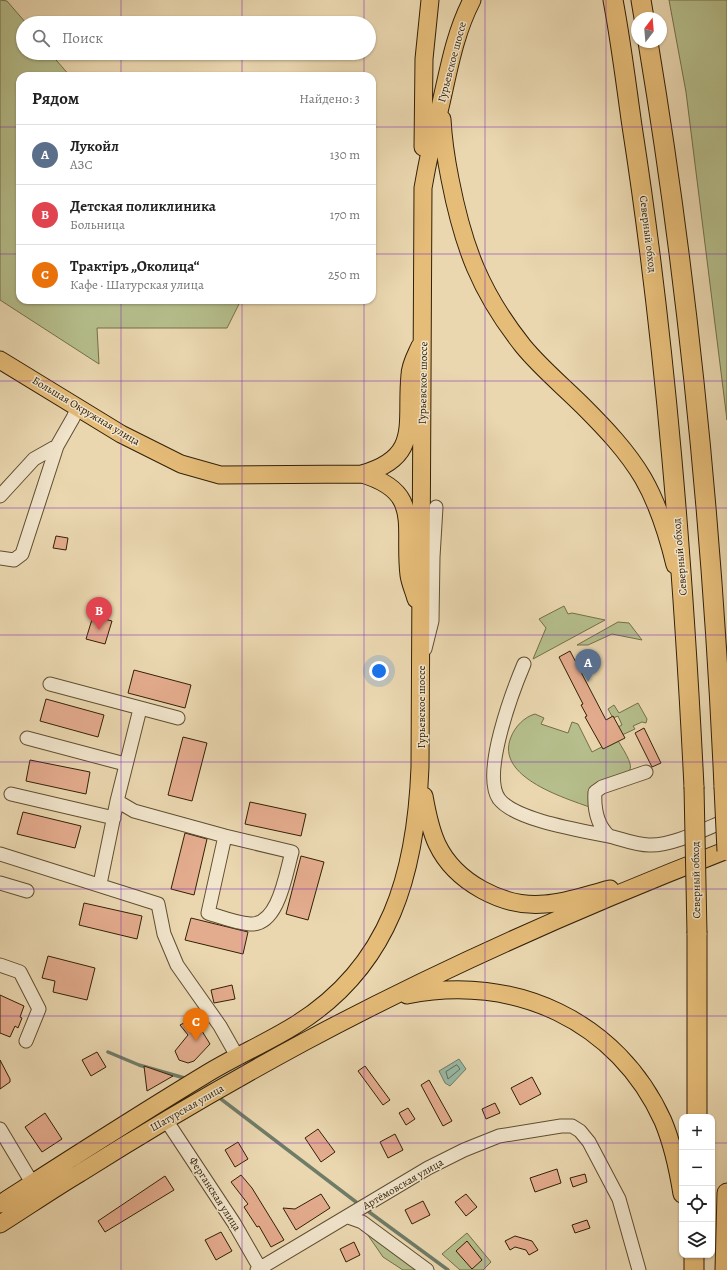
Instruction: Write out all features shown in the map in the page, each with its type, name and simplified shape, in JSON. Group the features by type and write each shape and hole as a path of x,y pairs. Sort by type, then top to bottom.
{"highway":[{"name":"Северный обход","path":"613,0 650,248 672,460 686,630 694,787 697,933 697,1114"},
{"path":"641,0 643,12"},
{"path":"649,48 675,221 704,479 723,764 727,850"},
{"path":"725,1270 727,1193"}],"main road":[{"path":"423,188 423,86 426,32 430,0"},
{"name":"Гурьевское шоссе","path":"420,772 420,611 424,334 423,188 431,141 441,103 447,71 457,35 472,0"},
{"path":"441,103 442,135 453,196 467,249 479,277 503,318 524,347 612,437 643,478 659,514 672,554 686,630"},
{"path":"362,474 377,470 386,464 400,451 406,442 409,427 410,373 424,334"},
{"name":"Большая Окружная улица","path":"0,360 122,434 181,464 220,474 362,474"},
{"path":"362,474 376,478 392,487 403,503 407,529 409,576 420,611"},
{"path":"723,764 727,743"},
{"path":"420,772 429,823 437,844 444,856 462,877 501,899 526,904 546,904 650,880"},
{"name":"Шатурская улица","path":"0,1224 36,1191 191,1083 296,1025 317,1010 346,983 372,952 389,922 406,876 417,810 420,772"},
{"path":"380,1002 474,958 650,880 727,850"},
{"path":"380,1002 409,995 441,991 477,991 520,997 546,1006 576,1021 616,1052 637,1077 651,1098 663,1121 673,1148 680,1186"},
{"name":"Шатурская улица","path":"0,1204 36,1191 304,1042 380,1002"}],"street":[{"path":"0,558 14,560 22,554 57,446 74,418 78,407"},
{"path":"0,496 34,459 57,446"},
{"path":"421,664 432,621 433,557 436,507"},
{"path":"524,664 510,698 496,756 494,778 499,798 515,811 544,822 649,845 670,842 727,820"},
{"path":"50,684 178,718"},
{"path":"100,884 125,764 140,709"},
{"path":"26,738 125,764"},
{"path":"609,836 604,832 597,816 594,804 595,792 602,787 646,772"},
{"path":"11,794 114,818"},
{"path":"117,801 134,811 225,836 292,852 278,903 268,918 251,924 208,913 225,836"},
{"path":"0,854 100,884 158,904 164,934 177,965 220,1026 244,1053"},
{"path":"0,883 27,891"},
{"path":"0,965 20,972 39,1009 26,1041"},
{"name":"Ферганская улица","path":"166,1120 209,1184 260,1269"},
{"name":"Артёмовская улица","path":"260,1269 428,1168 499,1136 561,1126 572,1126 580,1131 589,1142 619,1199 639,1270"},
{"path":"0,1129 36,1191"},
{"path":"351,1215 427,1270"}],"shaded area":[{"path":"0,0 7,1 20,16 16,16 16,60 56,60 67,72 16,72 16,304 239,304 227,328 97,328 99,364 0,300"},
{"path":"669,0 727,0 727,420 686,92"},
{"path":"564,606 568,614 572,613 605,620 533,659 546,628 539,619"},
{"path":"618,622 629,623 642,640 612,634 588,645 577,645"},
{"path":"638,703 647,719 646,723 642,722 633,726 635,729 622,735 618,727 622,725 618,716 613,718 608,709 614,705 619,713"},
{"path":"535,714 544,718 541,724 568,733 572,722 578,724 592,752 617,739 629,759 630,770 620,777 598,785 595,809 552,793 536,785 523,775 513,764 509,751 511,737 520,723 527,717"},
{"path":"363,1228 427,1270 403,1270 383,1257"},
{"path":"467,1233 491,1262 483,1270 460,1270 442,1254"}],"water":[{"path":"459,1059 466,1069 450,1086 445,1083 439,1071"}],"building":[{"path":"56,536 68,538 66,550 53,548"},
{"path":"93,616 112,621 105,644 86,639"},
{"path":"570,651 606,720 613,716 625,738 603,749 585,717 587,716 581,705 583,704 559,657"},
{"path":"134,670 191,685 185,708 128,693"},
{"path":"46,699 104,715 98,737 40,721"},
{"path":"644,728 661,763 652,767 635,733"},
{"path":"183,737 207,743 192,801 168,795"},
{"path":"30,760 90,772 86,794 26,781"},
{"path":"250,802 306,814 301,836 245,824"},
{"path":"23,812 81,826 75,848 17,834"},
{"path":"185,833 207,839 194,895 171,889"},
{"path":"301,856 324,862 308,920 286,914"},
{"path":"84,903 142,916 137,939 79,925"},
{"path":"191,918 248,932 243,954 185,940"},
{"path":"48,956 95,968 87,1000 53,992 55,981 42,978"},
{"path":"232,985 235,999 214,1003 211,990"},
{"path":"0,995 24,1006 20,1017 22,1018 18,1028 15,1026 10,1037 0,1033"},
{"path":"190,1020 193,1025 197,1023 210,1044 194,1061 188,1063 179,1060 175,1051 188,1035 180,1025"},
{"path":"97,1052 106,1067 91,1076 82,1060"},
{"path":"0,1060 10,1079 10,1082 0,1089"},
{"path":"144,1066 173,1076 147,1091"},
{"path":"365,1066 390,1100 383,1105 358,1071"},
{"path":"532,1077 541,1094 520,1105 511,1088"},
{"path":"429,1080 452,1121 443,1126 421,1085"},
{"path":"495,1103 500,1113 486,1119 482,1109"},
{"path":"408,1108 415,1119 406,1125 399,1113"},
{"path":"45,1113 62,1139 42,1152 25,1127"},
{"path":"318,1129 335,1152 321,1162 305,1138"},
{"path":"395,1134 403,1150 388,1158 380,1142"},
{"path":"238,1142 248,1159 235,1167 225,1150"},
{"path":"557,1169 561,1183 535,1192 530,1178"},
{"path":"585,1174 587,1182 573,1187 570,1178"},
{"path":"241,1175 252,1188 284,1240 271,1247 259,1226 257,1227 244,1207 248,1204 231,1182"},
{"path":"165,1176 174,1190 105,1232 98,1221"},
{"path":"321,1194 330,1208 296,1230 283,1208 295,1209"},
{"path":"466,1194 477,1207 466,1216 455,1202"},
{"path":"423,1201 430,1215 412,1224 405,1210"},
{"path":"587,1220 590,1228 575,1233 572,1225"},
{"path":"221,1232 232,1251 216,1260 205,1240"},
{"path":"515,1236 532,1241 538,1250 529,1255 526,1250 515,1247 510,1250 505,1241"},
{"path":"467,1241 482,1260 472,1269 456,1251"},
{"path":"354,1242 360,1255 346,1262 340,1249"}],"waterway":[{"path":"108,1052 139,1065 188,1079"},
{"path":"217,1096 360,1205"},
{"path":"365,1209 448,1270"}],"place":[{"name":"Детская поликлиника","path":"99,630"},
{"name":"Лукойл","path":"588,682"},
{"name":"Трактiръ „Околица“","path":"196,1041"}]}
